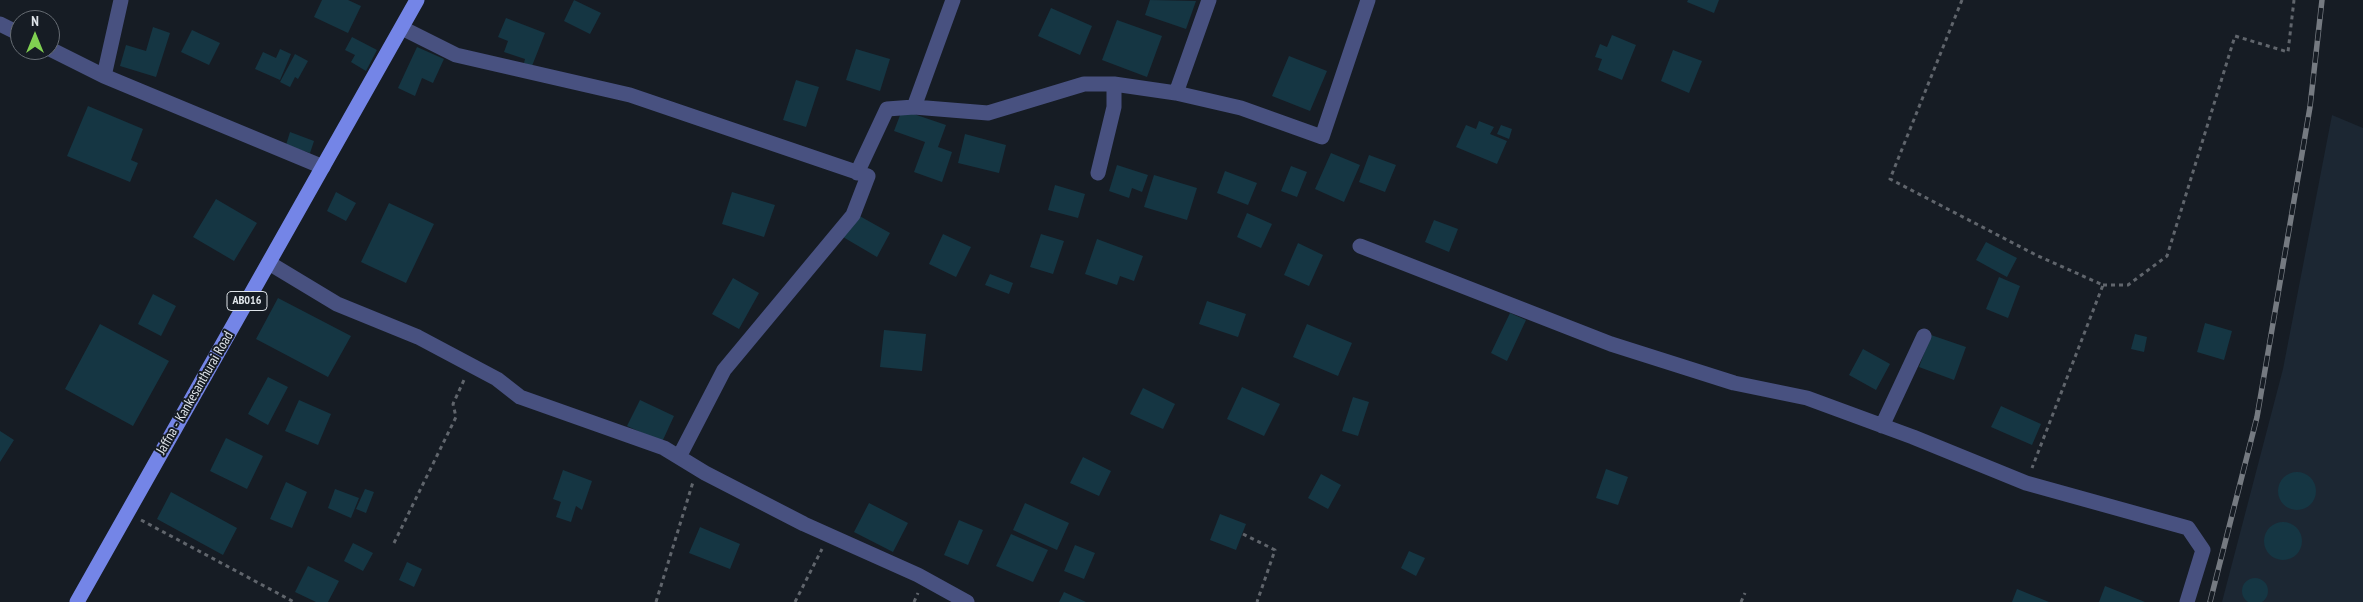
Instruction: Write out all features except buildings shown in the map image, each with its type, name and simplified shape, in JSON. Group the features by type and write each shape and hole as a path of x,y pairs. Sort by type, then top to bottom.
{"main road":[{"name":"Jaffna - Kankesanthurai Road","path":"77,602 417,0"}],"street":[{"path":"104,76 121,0"},
{"path":"914,107 953,0"},
{"path":"1176,92 1209,0"},
{"path":"857,173 887,109 914,107 988,113 1084,84 1114,84 1176,92 1241,108 1322,137 1368,0"},
{"path":"402,28 456,56 630,95 868,176 853,215 724,370 680,455"},
{"path":"60,54 104,76 323,167"},
{"path":"1098,173 1114,107 1114,84"},
{"path":"1360,246 1611,344 1734,383 1808,398 2026,483 2188,528 2203,550 2187,602"},
{"path":"268,263 337,304 418,336 497,379 520,397 680,455 697,468 830,535 918,576 967,602"},
{"path":"1882,426 1924,336"}],"path":[{"path":"1962,0 1890,179 2036,255 2103,285 2128,285 2167,256 2235,36 2288,52 2294,0"},
{"path":"2026,483 2103,285"},
{"path":"394,543 456,417 454,404 470,365"},
{"path":"656,602 697,468"},
{"path":"127,513 294,602"},
{"path":"1242,534 1274,550 1257,602"},
{"path":"795,602 830,535"},
{"path":"1740,602 1746,593"}],"shaded area":[{"path":"2332,115 2363,128 2363,602 2222,602 2283,369"}],"railway":[{"path":"2210,602 2257,417 2310,107 2322,0"}]}
